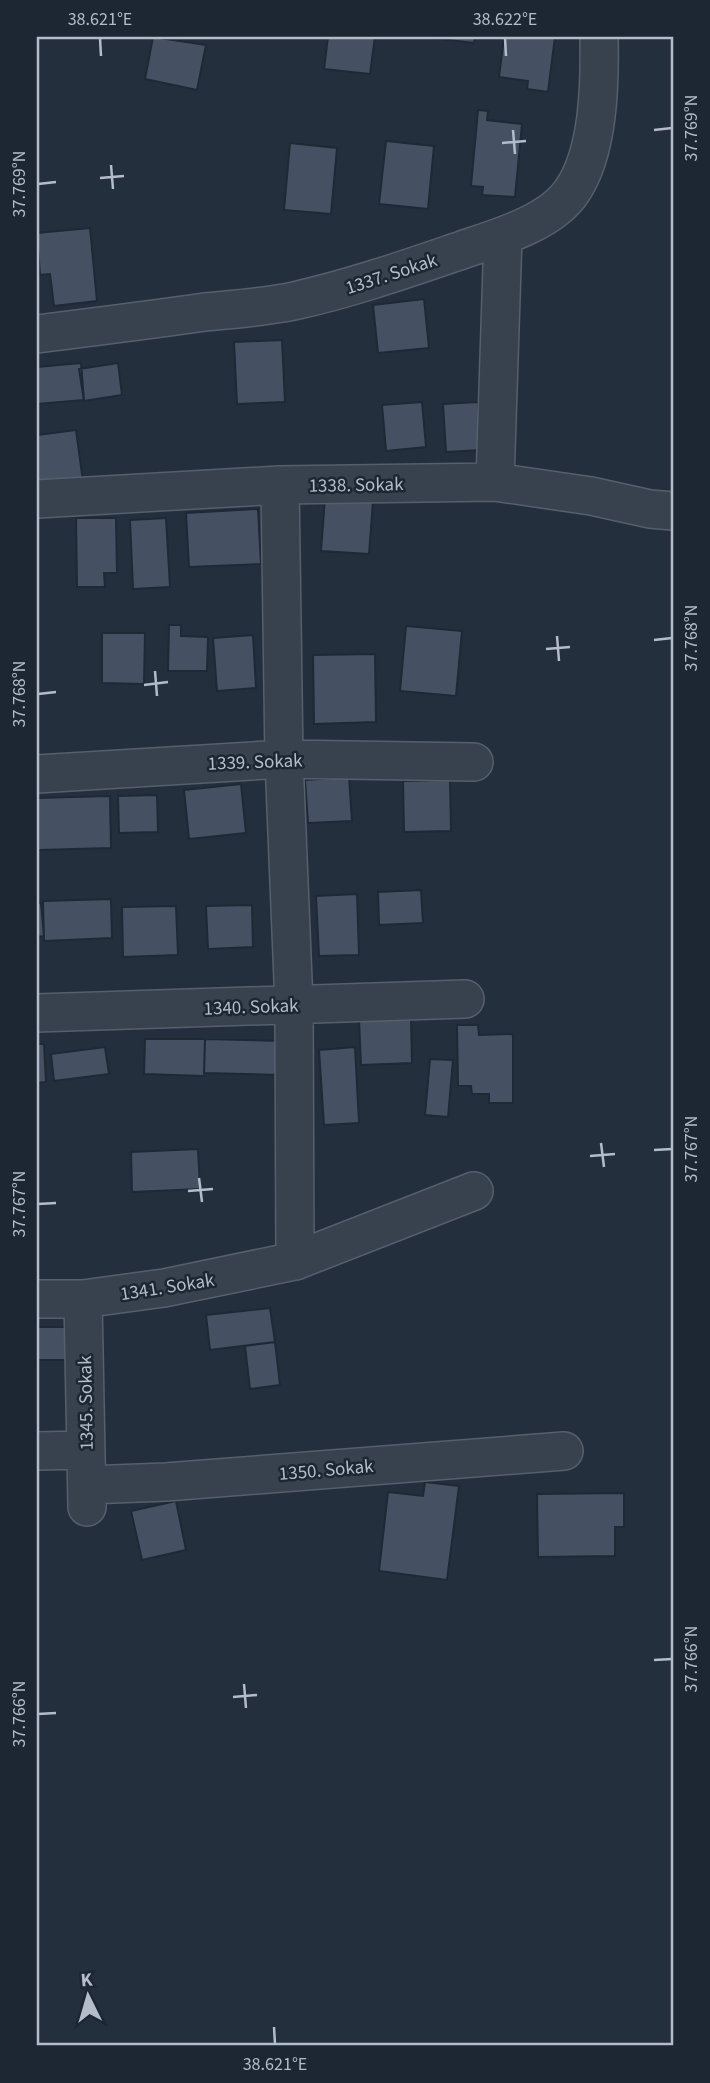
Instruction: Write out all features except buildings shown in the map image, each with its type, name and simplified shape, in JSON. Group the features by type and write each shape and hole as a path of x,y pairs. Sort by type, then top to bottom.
{"street":[{"name":"1337. Sokak","path":"37,334 291,301 348,288 503,236 559,207 582,174 594,122 599,74 599,37"},
{"path":"495,482 503,236"},
{"name":"1338. Sokak","path":"37,499 280,485 495,482 673,511"},
{"path":"280,485 284,759 294,1005 295,1261"},
{"name":"1339. Sokak","path":"37,774 284,759 474,762"},
{"name":"1340. Sokak","path":"37,1013 465,999"},
{"name":"1341. Sokak","path":"37,1299 82,1299 164,1288 295,1261 474,1191"},
{"name":"1345. Sokak","path":"82,1299 87,1481"},
{"name":"1350. Sokak","path":"37,1451 87,1481 166,1482 564,1451"}]}
